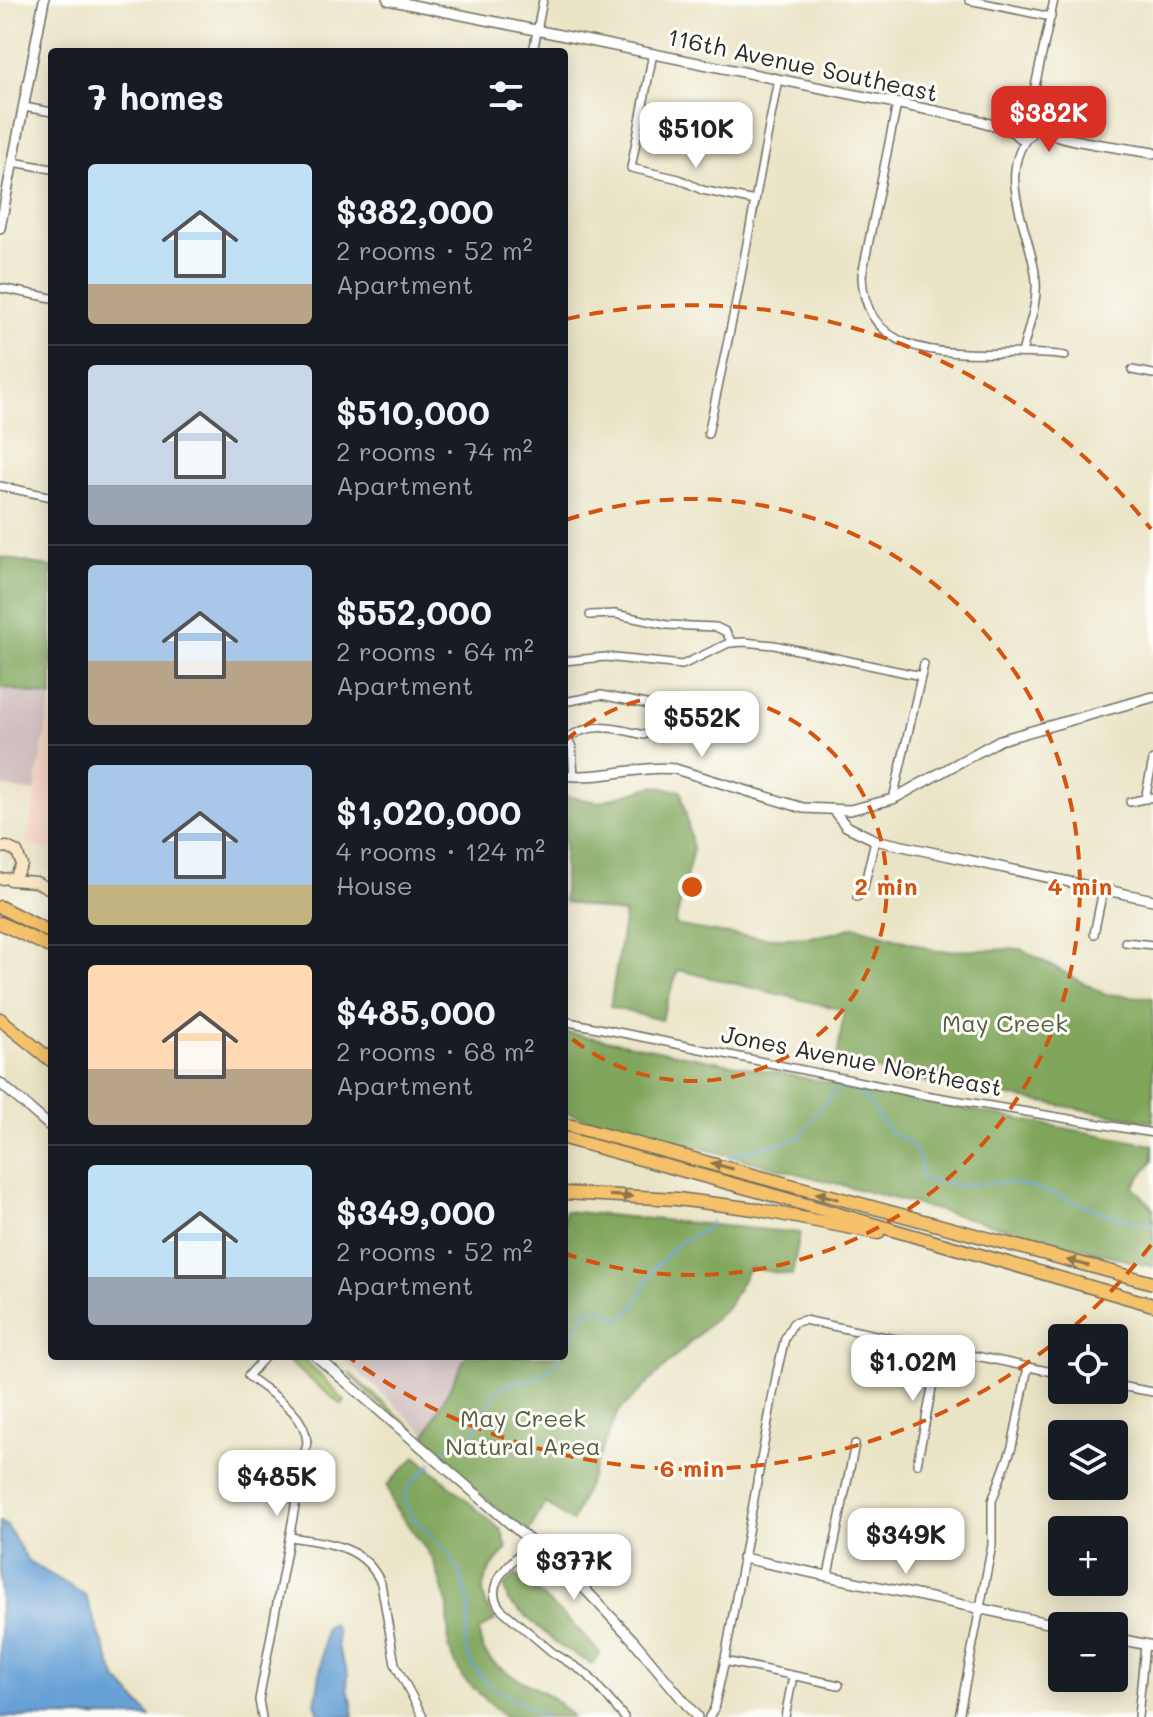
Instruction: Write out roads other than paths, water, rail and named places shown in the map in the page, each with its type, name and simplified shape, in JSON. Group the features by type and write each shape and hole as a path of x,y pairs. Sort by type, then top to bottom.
{"highway":[{"path":"0,907 48,931"},
{"path":"0,923 48,946"},
{"path":"0,1019 48,1058"},
{"path":"568,1122 765,1193 1153,1305"},
{"path":"568,1139 769,1179 1153,1283"},
{"path":"568,1193 677,1199 755,1209 942,1245"}],"main road":[{"path":"0,848 7,847 17,852 22,865 36,882"},
{"path":"5,880 18,875 22,865"},
{"path":"5,880 36,882 48,888"}],"street":[{"path":"0,228 44,0"},
{"name":"116th Avenue Southeast","path":"388,0 1153,153"},
{"path":"534,48 543,0"},
{"path":"969,0 1051,17"},
{"path":"1022,353 1036,282 1015,189 1017,163 1054,0"},
{"path":"653,53 631,168 679,179 702,190 755,201"},
{"path":"708,434 778,79"},
{"path":"897,104 862,275 863,293 874,318 893,336 908,344 968,355 1022,353 1065,356"},
{"path":"24,107 48,111"},
{"path":"1017,163 1023,129"},
{"path":"13,162 48,168"},
{"path":"0,288 48,297"},
{"path":"1132,370 1153,374"},
{"path":"0,486 48,496"},
{"path":"590,615 615,614 667,625 716,627 726,632 732,643"},
{"path":"568,661 605,657 682,665 732,643 774,645 921,676"},
{"path":"893,799 924,664"},
{"path":"568,701 601,695 665,708"},
{"path":"568,742 572,747 569,776 675,769 803,808 850,810 893,799 1000,740 1153,697"},
{"path":"568,736 597,726 644,735"},
{"path":"1130,802 1149,798 1153,760"},
{"path":"834,811 846,826 875,840 1153,900"},
{"path":"857,897 863,891 875,840"},
{"path":"1094,934 1103,890"},
{"path":"1125,942 1153,945"},
{"name":"Jones Avenue Northeast","path":"568,1022 925,1095 1153,1133"},
{"path":"0,1083 48,1125"},
{"path":"709,1717 714,1709 724,1661 777,1372 785,1338 793,1323 804,1320 1048,1371"},
{"path":"917,1464 940,1348"},
{"path":"262,1360 248,1376 295,1413 306,1432 306,1450 259,1700 262,1717"},
{"path":"321,1360 580,1584 697,1717"},
{"path":"959,1717 992,1545 992,1501 1012,1447 1028,1367"},
{"path":"1128,1388 1153,1392"},
{"path":"828,1575 855,1444"},
{"path":"290,1537 350,1549 359,1554 376,1573 381,1583 395,1664 423,1717"},
{"path":"530,1543 497,1578 494,1600 552,1652 587,1674 621,1716"},
{"path":"743,1558 1048,1623"},
{"path":"1128,1641 1149,1645 1138,1717"},
{"path":"724,1661 839,1685"},
{"path":"785,1717 793,1676"}],"water":[{"path":"0,1522 7,1526 28,1561 85,1595 116,1678 151,1717 0,1717"},
{"path":"332,1623 348,1674 347,1689 353,1704 353,1717 320,1717 315,1703 325,1629"}],"waterway":[{"name":"May Creek","path":"728,1161 735,1154 799,1138 830,1096 845,1088 862,1094 890,1132 912,1145 920,1160 921,1178 958,1186 1015,1184 1153,1226"},
{"name":"May Creek","path":"568,1343 587,1311 605,1308 620,1320 634,1307 651,1272 677,1244 706,1229 711,1221"},
{"name":"May Creek","path":"436,1458 473,1434 496,1391 544,1373 557,1360"},
{"name":"May Creek","path":"432,1463 410,1485 405,1502 411,1515 446,1551 459,1572 468,1605 466,1651 479,1674 492,1687 544,1717"}],"park label":[{"name":"May Creek Natural Area","path":"523,1431"}]}
